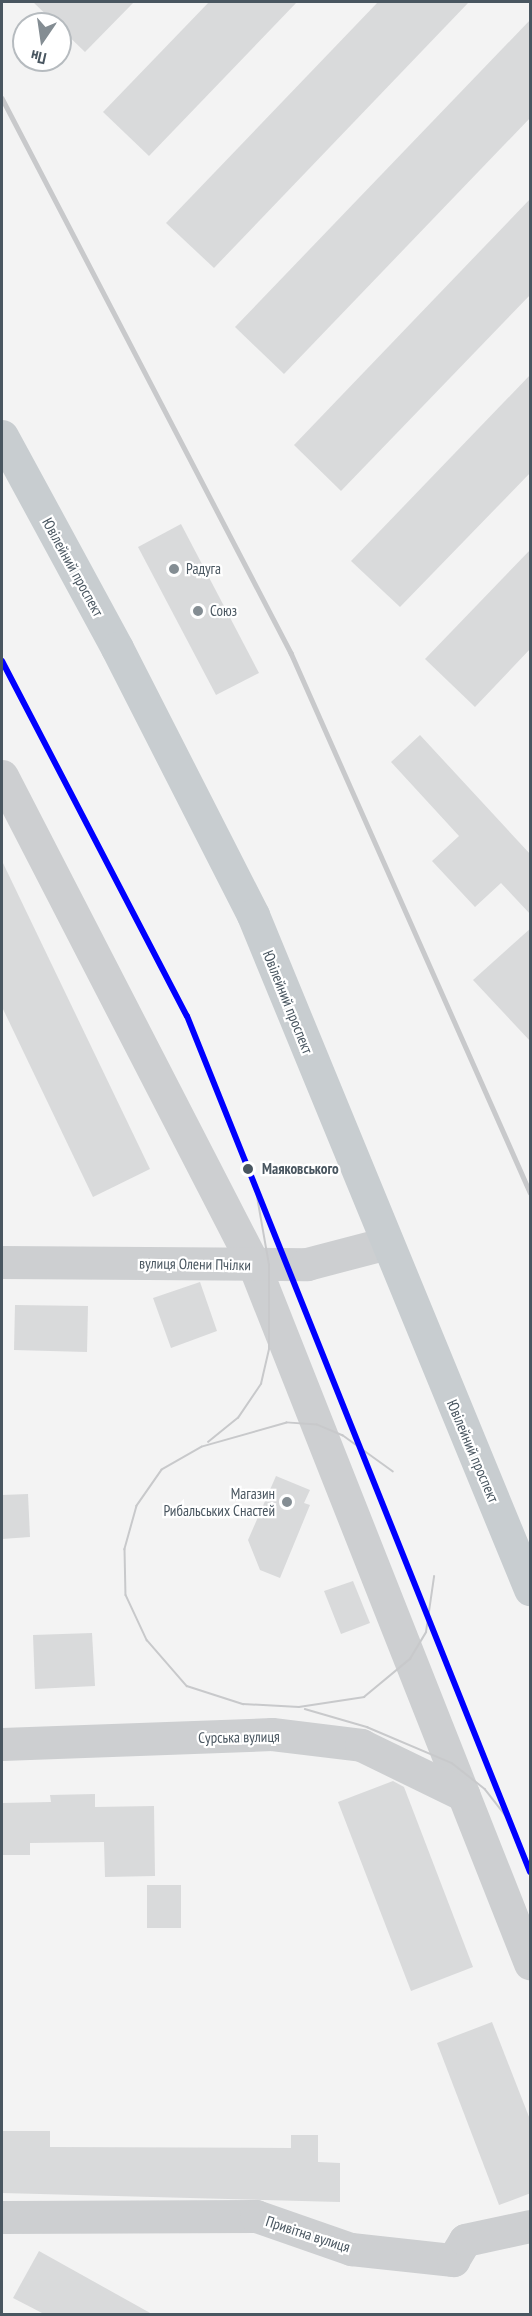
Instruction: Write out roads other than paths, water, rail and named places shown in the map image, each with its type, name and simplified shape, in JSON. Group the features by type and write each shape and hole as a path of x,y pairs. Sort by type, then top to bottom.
{"main road":[{"name":"Ювілейний проспект","path":"2,436 117,648 253,915 531,1589"}],"street":[{"path":"2,776 254,1265 531,1963"},
{"name":"вулиця Олени Пчілки","path":"2,1262 307,1264 387,1243"},
{"name":"Сурська вулиця","path":"2,1744 273,1734 361,1745 464,1795"},
{"name":"Привітна вулиця","path":"2,2217 256,2216 351,2249 453,2260 465,2240 531,2226"}],"tram line":[{"path":"208,1442 238,1418 261,1384 269,1349 269,1265 255,1186"},
{"path":"393,1472 343,1436 317,1425 287,1423 202,1447 162,1470 137,1506 125,1549 126,1595 147,1640 187,1686 243,1704 299,1707 364,1697 410,1659 426,1632 434,1577"},
{"path":"305,1709 367,1727 452,1763 485,1789 510,1821"}],"railway":[{"path":"2,98 291,653 530,1192"}],"place":[{"name":"Радуга","path":"174,569"},
{"name":"Союз","path":"198,611"},
{"name":"Маяковського","path":"248,1169"},
{"name":"Магазин Рибальських Снастей","path":"287,1502"}]}
